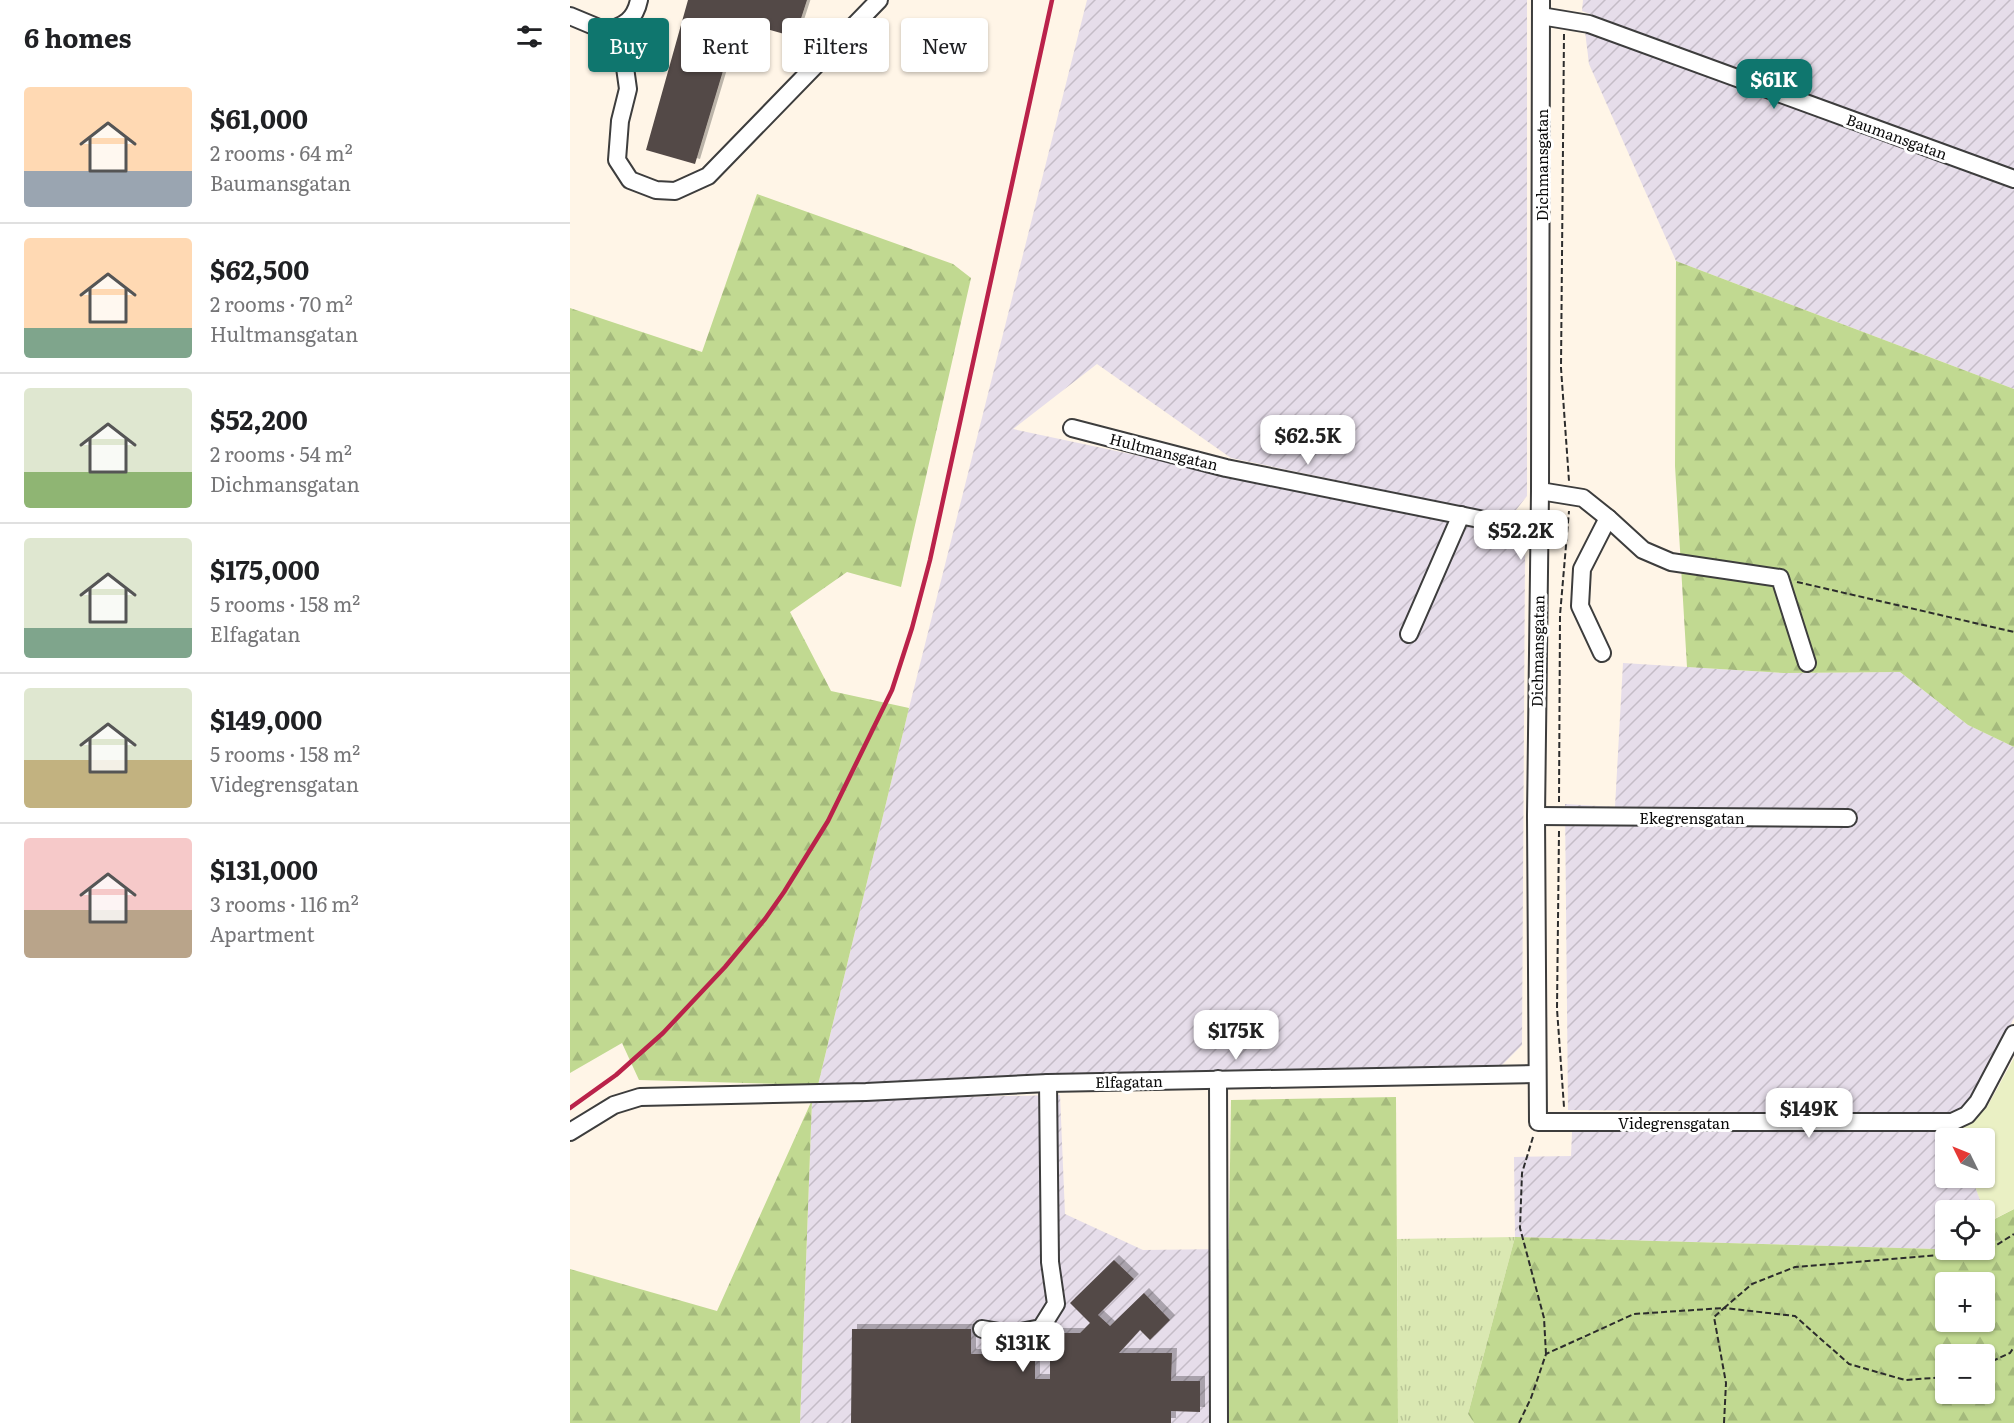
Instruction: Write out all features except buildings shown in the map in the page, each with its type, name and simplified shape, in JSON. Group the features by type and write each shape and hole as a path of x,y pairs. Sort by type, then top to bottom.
{"street":[{"path":"632,18 639,0"},
{"path":"626,72 628,88 620,121 617,160 630,180 656,190 675,191 708,176 879,0"},
{"name":"Baumansgatan","path":"1541,8 1564,20 1589,24 2014,179"},
{"name":"Dichmansgatan","path":"1538,1122 1536,816 1540,491 1541,8"},
{"path":"570,16 588,24"},
{"name":"Hultmansgatan","path":"1072,428 1226,468 1539,529"},
{"path":"1540,491 1583,498 1643,550 1671,561 1779,578 1807,663"},
{"path":"1409,634 1461,515"},
{"path":"1602,653 1581,606 1582,569 1608,518"},
{"name":"Ekegrensgatan","path":"1536,816 1848,818"},
{"name":"Videgrensgatan","path":"1538,1122 1952,1122 1967,1115 1978,1102 2014,1034"},
{"name":"Elfagatan","path":"570,1132 614,1105 640,1096 866,1092 1048,1083 1536,1074"},
{"path":"1218,1079 1219,1423"},
{"path":"982,1329 1011,1334 1041,1328 1056,1304 1050,1262 1048,1083"}],"path":[{"path":"1564,20 1561,368 1570,496 1560,615 1557,1009 1564,1122"},
{"path":"1779,578 2014,632"},
{"path":"1519,1423 1531,1398 1546,1354 1544,1318 1520,1228 1522,1173 1538,1122"},
{"path":"1724,1423 1726,1383 1714,1317 1752,1284 1795,1267 1987,1251 2014,1234"},
{"path":"1546,1354 1634,1314 1724,1308 1795,1316 1849,1364 1905,1380 1935,1378"},
{"path":"1995,1360 2010,1353 2014,1347"}],"shaded area":[{"path":"1087,0 1527,0 1527,496 1516,510 1498,514 1231,458 1097,364 1013,429 1502,533 1517,542 1525,555 1522,1045 1502,1065 818,1085 909,708"},
{"path":"1583,0 2014,0 2014,170 1582,11"},
{"path":"1585,31 2014,188 2014,389 1676,261 1589,64"},
{"path":"1623,663 1784,673 1900,672 1968,725 2014,747 2014,1018 1973,1096 1960,1110 1948,1114 1568,1110 1565,804 1615,807"},
{"path":"1060,1095 1065,1214 1143,1250 1229,1249 1226,1423 800,1423 812,1100"},
{"path":"1572,1132 1935,1132 1935,1188 1976,1188 1980,1200 1935,1200 1935,1249 1515,1237 1514,1157 1571,1156"}],"green space":[{"path":"757,194 953,264 971,278 901,587 847,572 790,612 831,691 909,708 818,1085 639,1080 622,1043 570,1073 570,308 702,352"},
{"path":"1676,261 2014,389 2014,747 1968,725 1900,672 1784,673 1687,667 1675,466"},
{"path":"2014,1058 2014,1209 1995,1218 1995,1200 1980,1200 1976,1188 1995,1188 1995,1128 1962,1128 1987,1107"},
{"path":"1396,1097 1398,1423 1226,1423 1231,1100"},
{"path":"812,1100 800,1423 570,1423 570,1269 717,1311"},
{"path":"2014,1209 2014,1423 1474,1423 1468,1414 1515,1237 1935,1249 1935,1260 1995,1260 1995,1219"},
{"path":"1515,1237 1468,1414 1474,1423 1398,1423 1397,1239"}],"railway":[{"path":"570,1108 616,1075 663,1033 725,967 765,919 828,821 892,690 912,628 930,560 1052,0"}]}
